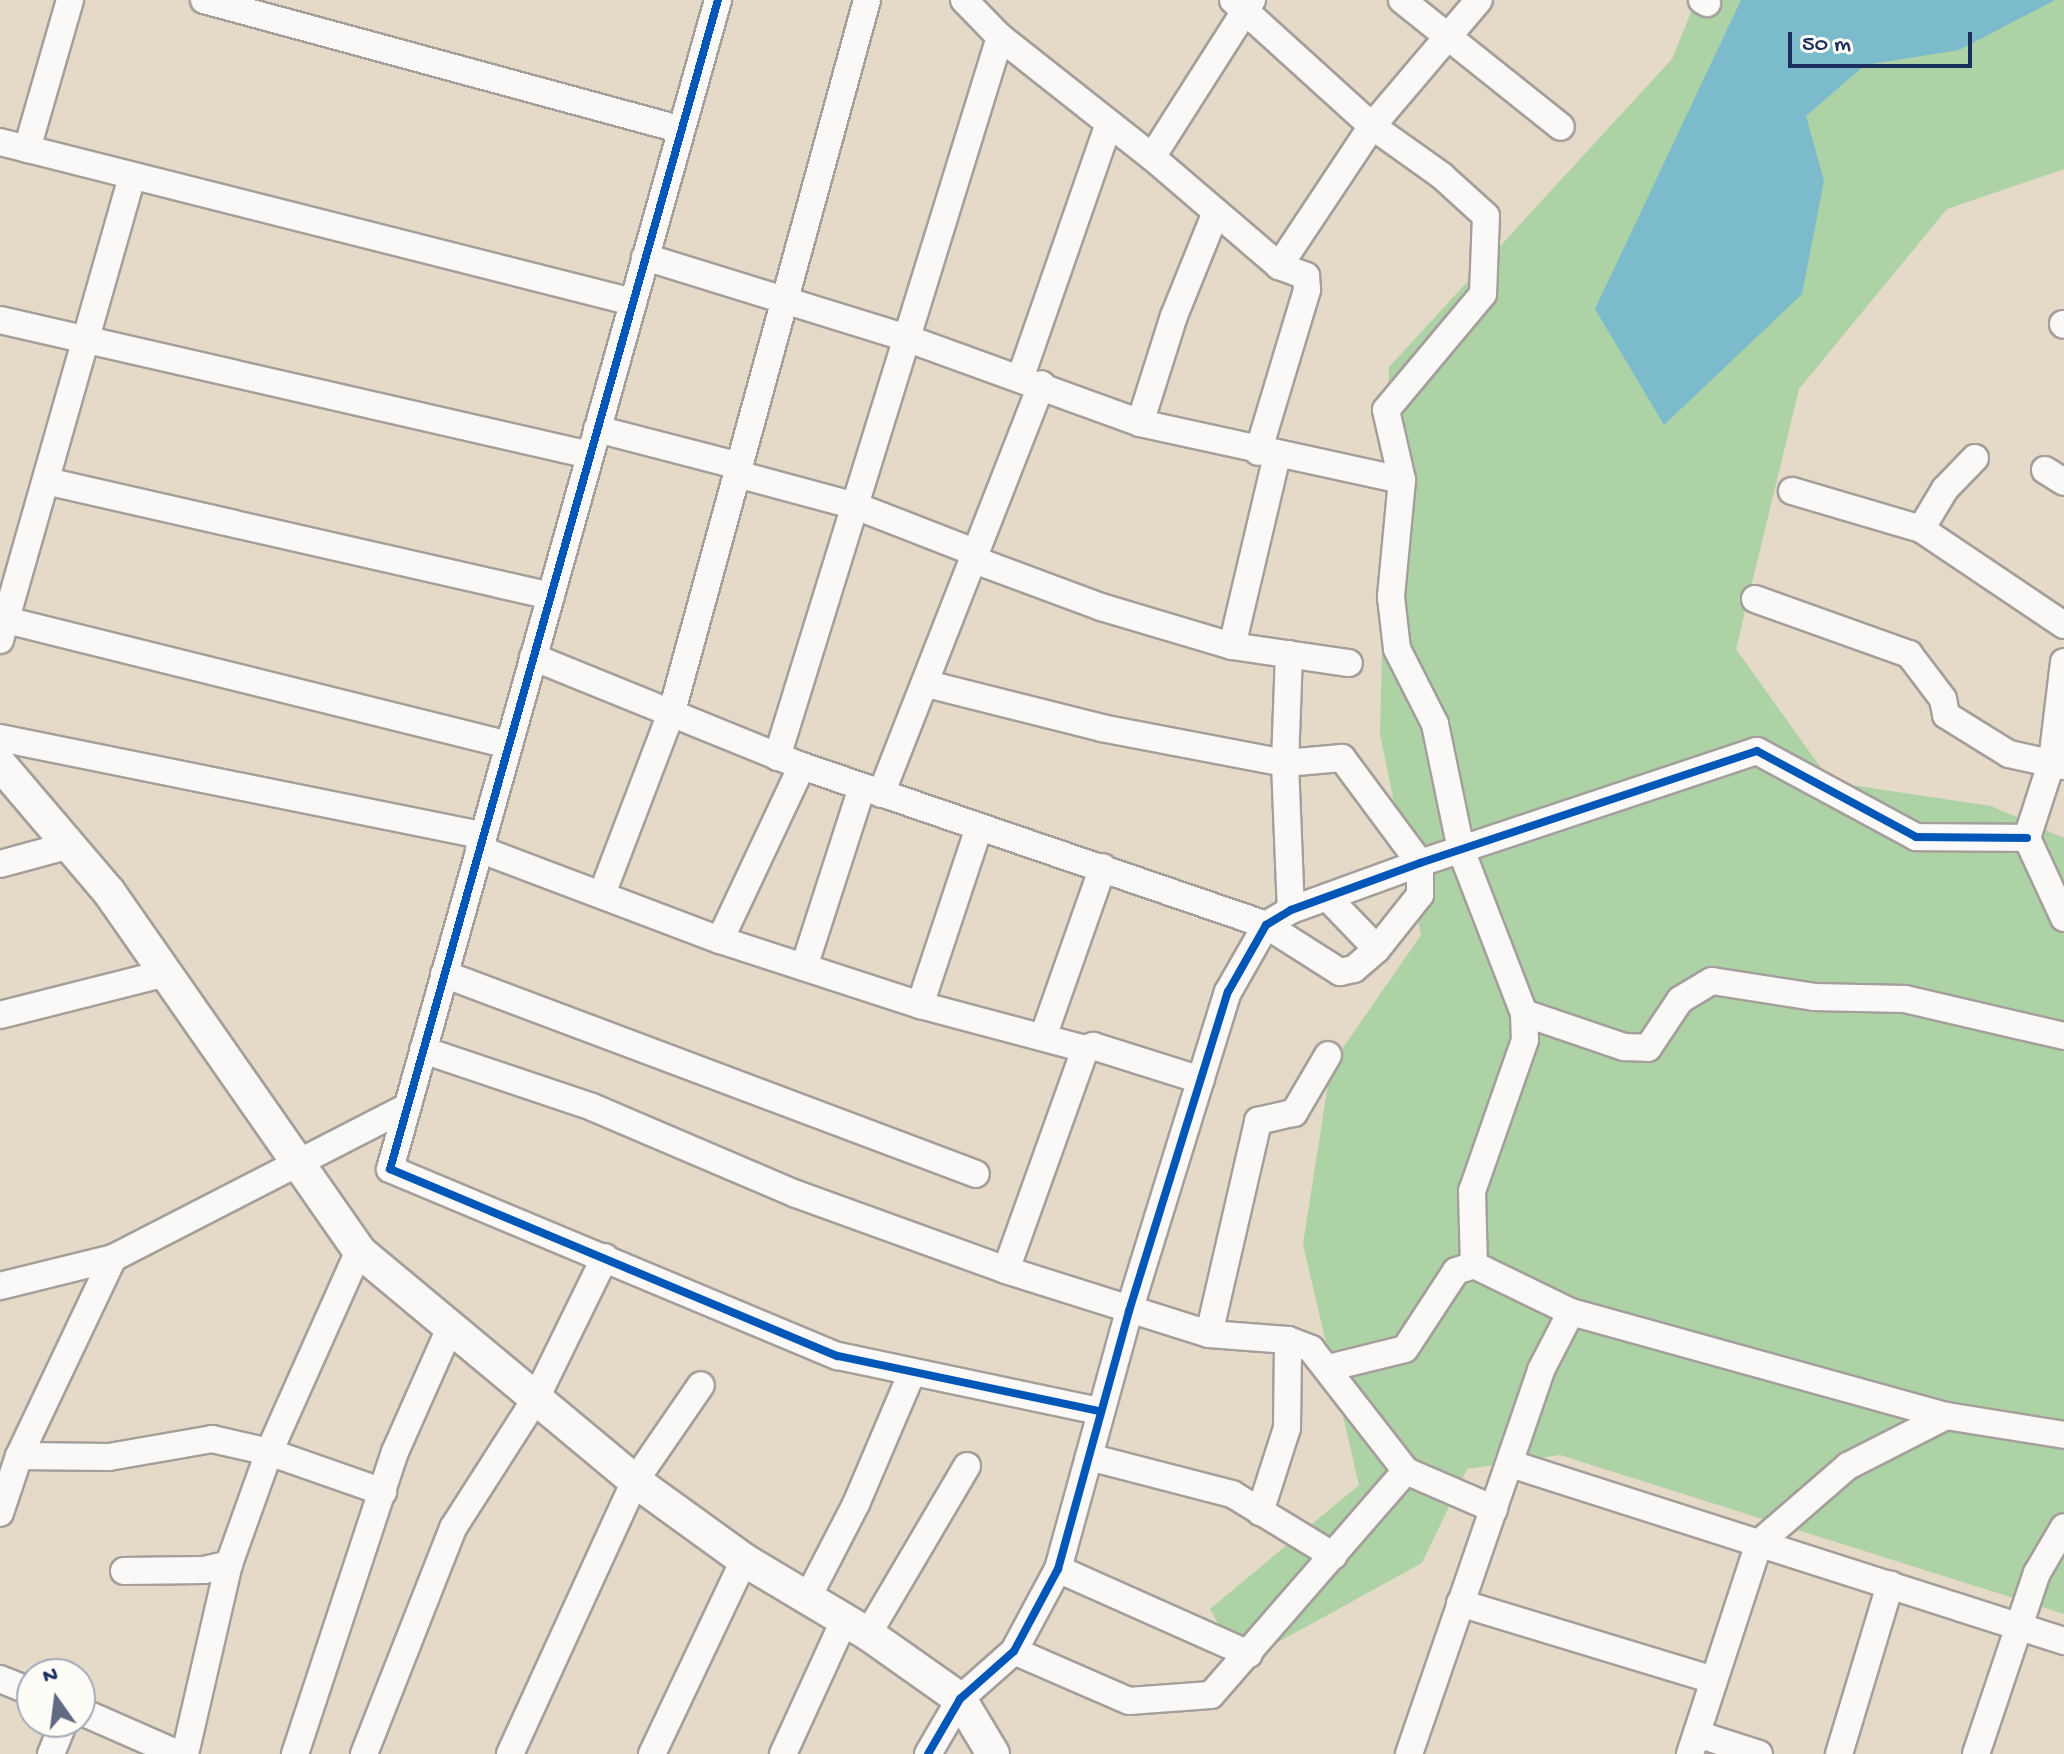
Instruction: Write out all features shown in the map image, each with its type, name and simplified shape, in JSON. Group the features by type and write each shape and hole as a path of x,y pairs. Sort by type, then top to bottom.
{"street":[{"path":"27,149 70,0"},
{"path":"204,0 681,130"},
{"path":"718,0 390,1169 838,1356 911,1375 1100,1411"},
{"path":"602,894 672,711 867,0"},
{"path":"964,0 1000,37 1152,157 1279,266 1302,273 1307,290 1268,454 1232,646"},
{"path":"1402,0 1446,39 1561,127"},
{"path":"1279,266 1372,126 1479,0"},
{"path":"1152,157 1244,4 1372,126 1442,176 1486,216 1483,294 1386,410 1402,480 1391,597 1397,649 1435,724 1461,850 1524,1013 1525,1040 1472,1191 1474,1265"},
{"path":"777,757 856,506 903,337 1000,37"},
{"path":"804,967 871,790 927,684 1031,380 1109,124"},
{"path":"0,142 633,302"},
{"path":"132,176 3,630 509,745"},
{"path":"1140,423 1174,316 1216,212"},
{"path":"645,257 903,337 1031,380 1140,423 1268,454 1402,480"},
{"path":"0,320 590,455"},
{"path":"597,429 856,506 1101,607 1232,646 1349,663"},
{"path":"1921,529 1945,489 1975,458"},
{"path":"46,481 551,596"},
{"path":"1792,491 1921,529 2064,625"},
{"path":"1755,599 1909,654 1943,699 1946,715 2009,754 2058,764"},
{"path":"1289,654 1285,763 1291,910"},
{"path":"533,657 672,711 777,757 1266,925 1340,972 1354,969 1377,949 1420,895 1420,863 1342,758 1285,763 1102,728 927,684"},
{"path":"2064,662 2058,764 2027,838 2064,918"},
{"path":"0,738 481,842 720,940 920,1005 1085,1049 1093,1046 1201,1080"},
{"path":"928,1754 960,1699 1014,1651 1058,1569 1129,1311 1228,992 1266,925 1291,910 1420,863 1757,751 1916,837 2027,838"},
{"path":"0,764 70,845 166,973 359,1251 635,1481 744,1560 856,1627 960,1699 993,1754"},
{"path":"720,940 802,766"},
{"path":"920,1005 979,828"},
{"path":"0,864 70,845"},
{"path":"1043,1037 1103,867"},
{"path":"1327,897 1377,949"},
{"path":"0,1015 166,973"},
{"path":"444,974 976,1174"},
{"path":"1524,1013 1624,1047 1648,1048 1680,1000 1712,981 1814,997 1905,999 2064,1036"},
{"path":"1006,1270 1085,1049"},
{"path":"423,1050 592,1107 796,1194 1006,1270 1209,1334 1288,1340 1311,1349 1406,1471 1494,1509"},
{"path":"1209,1334 1258,1121 1294,1113 1328,1055"},
{"path":"0,1286 113,1258 299,1167 407,1107"},
{"path":"185,1754 229,1564 269,1452 359,1251"},
{"path":"364,1754 453,1528 535,1400 605,1257"},
{"path":"0,1513 11,1466 113,1258"},
{"path":"1328,1368 1405,1349 1456,1271 1474,1265 1571,1312 1946,1416 2064,1435"},
{"path":"1409,1754 1541,1370 1571,1312"},
{"path":"295,1754 395,1452 450,1328"},
{"path":"1260,1512 1287,1428 1288,1340"},
{"path":"808,1597 856,1504 911,1375"},
{"path":"510,1754 635,1481 701,1385"},
{"path":"1759,1754 1694,1744 1759,1543 1848,1466 1946,1416"},
{"path":"11,1466 109,1457 212,1439 269,1452 383,1492"},
{"path":"1089,1457 1232,1494 1334,1556"},
{"path":"1511,1464 2064,1641"},
{"path":"783,1754 856,1627 967,1466"},
{"path":"1014,1651 1129,1701 1211,1695 1406,1471"},
{"path":"1976,1754 2037,1573 2064,1527"},
{"path":"652,1754 744,1560"},
{"path":"124,1571 204,1570 229,1564"},
{"path":"1058,1569 1249,1654"},
{"path":"1839,1754 1890,1585"},
{"path":"1460,1603 1714,1680"},
{"path":"96,1718 178,1754"}],"green space":[{"path":"1696,0 2064,0 2064,169 1947,209 1799,389 1736,649 1831,782 1991,806 2064,838 2064,1614 1560,1455 1467,1469 1422,1563 1240,1663 1210,1609 1359,1485 1303,1244 1331,1065 1421,935 1380,734 1389,367 1672,59"}],"water":[{"path":"1741,0 2055,0 1959,50 1865,65 1806,116 1824,181 1802,294 1664,425 1595,309"}],"cycle path":[{"path":"718,0 390,1169 838,1356 1100,1411"},
{"path":"928,1754 960,1699 1014,1651 1058,1569 1129,1311 1228,992 1266,925 1291,910 1420,863 1757,751 1916,837 2027,838"}]}
